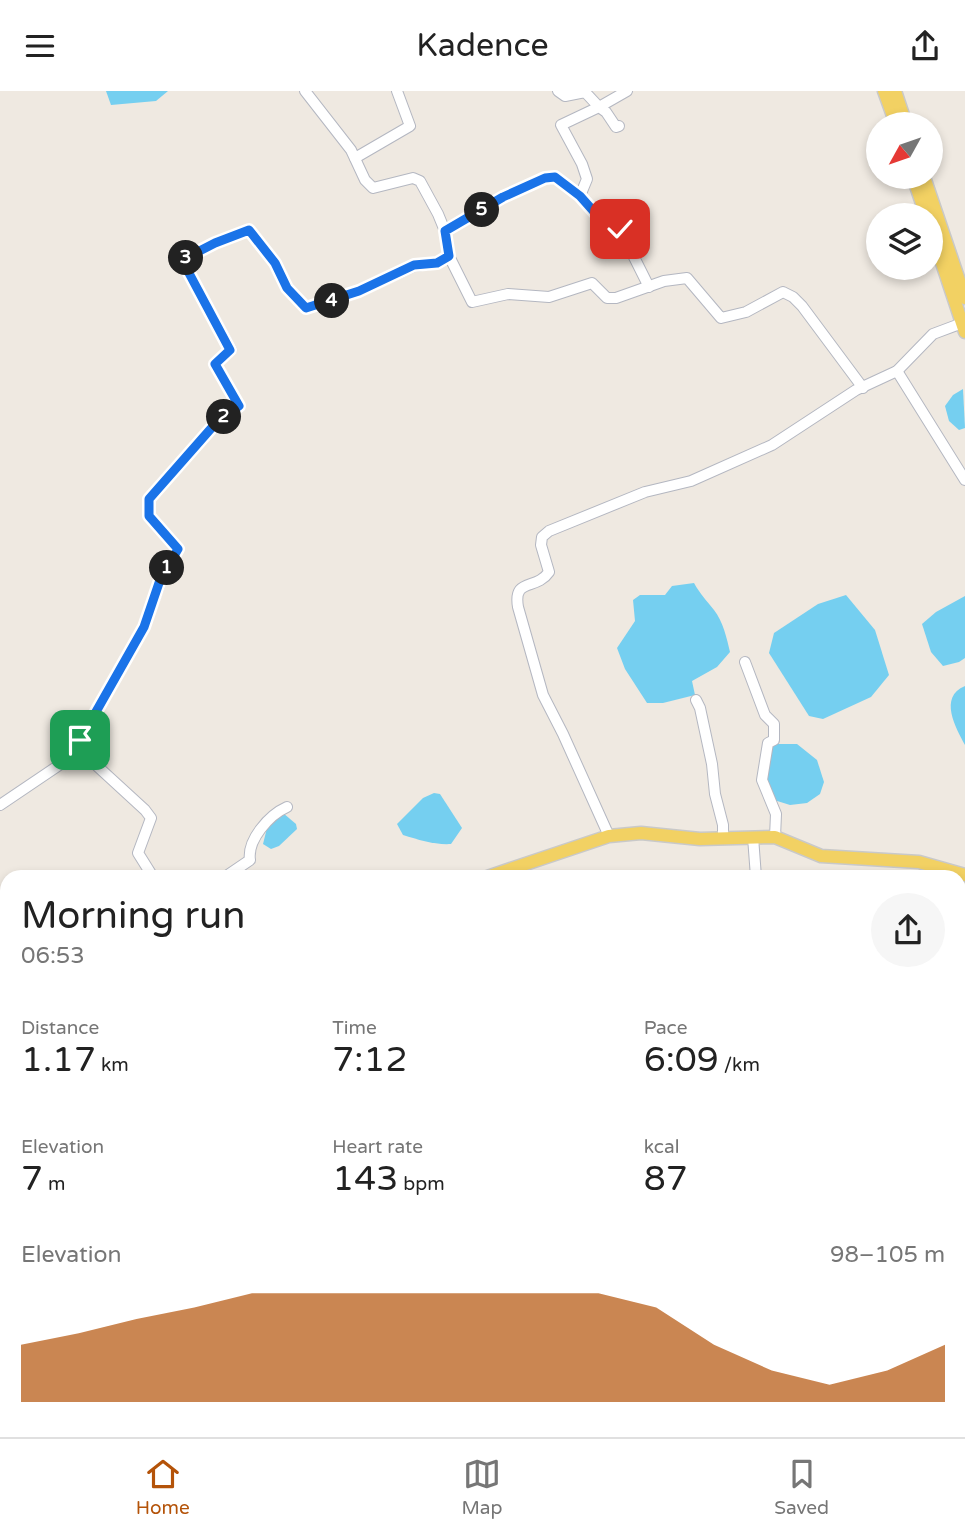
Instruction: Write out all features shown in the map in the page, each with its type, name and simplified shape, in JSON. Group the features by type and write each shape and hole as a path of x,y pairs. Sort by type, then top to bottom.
{"main road":[{"path":"884,91 891,112"},
{"path":"895,91 902,112"},
{"path":"928,189 965,298"},
{"path":"943,265 964,326"},
{"path":"508,870 609,836 640,833 700,839 775,837 821,856 919,862 947,870"}],"street":[{"path":"305,91 328,117 355,158 365,180 373,188 413,178 420,181 445,231 449,256 472,302 508,294 548,297 592,283 607,298 616,298 664,281 687,278 720,318 746,312 783,292 793,297 863,387"},
{"path":"355,158 410,126 397,91"},
{"path":"558,91 565,96 585,92 606,112 616,127 619,126"},
{"path":"580,196 587,179 561,125 627,91"},
{"path":"445,231 493,203 545,178 555,177 580,196 604,223 614,222 620,229 649,287"},
{"path":"149,870 138,853 150,818 145,810 84,754 80,740 144,627 160,580 178,549 149,516 149,499 215,424 239,406 215,364 230,350 182,260 249,230 275,263 287,288 306,308 359,291 414,265 437,263 449,256"},
{"path":"609,836 563,734 542,695 518,607 518,590 536,584 549,572 541,545 542,537 549,531 598,509 645,492 691,481 772,445 863,387 897,371 933,334 964,326"},
{"path":"897,371 965,479"},
{"path":"745,662 765,715 774,724 774,740 768,743 762,780 776,814 775,837"},
{"path":"696,700 712,764 723,838"},
{"path":"0,805 83,749"},
{"path":"235,870 250,860 249,853 261,827 276,812 287,807"},
{"path":"753,837 755,870"}],"water":[{"path":"106,91 168,91 156,101 111,105"},
{"path":"963,389 965,428 959,430 949,421 945,406 953,395"},
{"path":"694,583 720,619 730,652 717,667 692,681 695,695 663,703 647,703 625,669 617,648 635,621 633,600 640,595 665,595 672,586"},
{"path":"846,595 875,630 889,675 871,697 823,719 809,716 769,653 774,633 818,604"},
{"path":"965,596 965,658 943,666 931,652 922,624 936,612"},
{"path":"965,686 965,745 954,722 951,705 952,697"},
{"path":"775,744 797,744 817,760 824,782 820,794 807,803 790,805 774,800 766,785 769,754"},
{"path":"434,793 440,794 462,828 451,844 433,843 403,835 397,824 423,798"},
{"path":"283,813 296,824 297,829 279,846 271,849 263,844 267,828"}],"route":[{"path":"80,740 144,627 160,580 178,549 149,516 149,499 215,424 239,406 215,364 230,350 182,260 249,230 275,263 283,283 306,308 359,291 414,265 437,263 449,256 445,231 503,197 545,178 555,177 570,187 604,223 614,222 620,229"}]}
